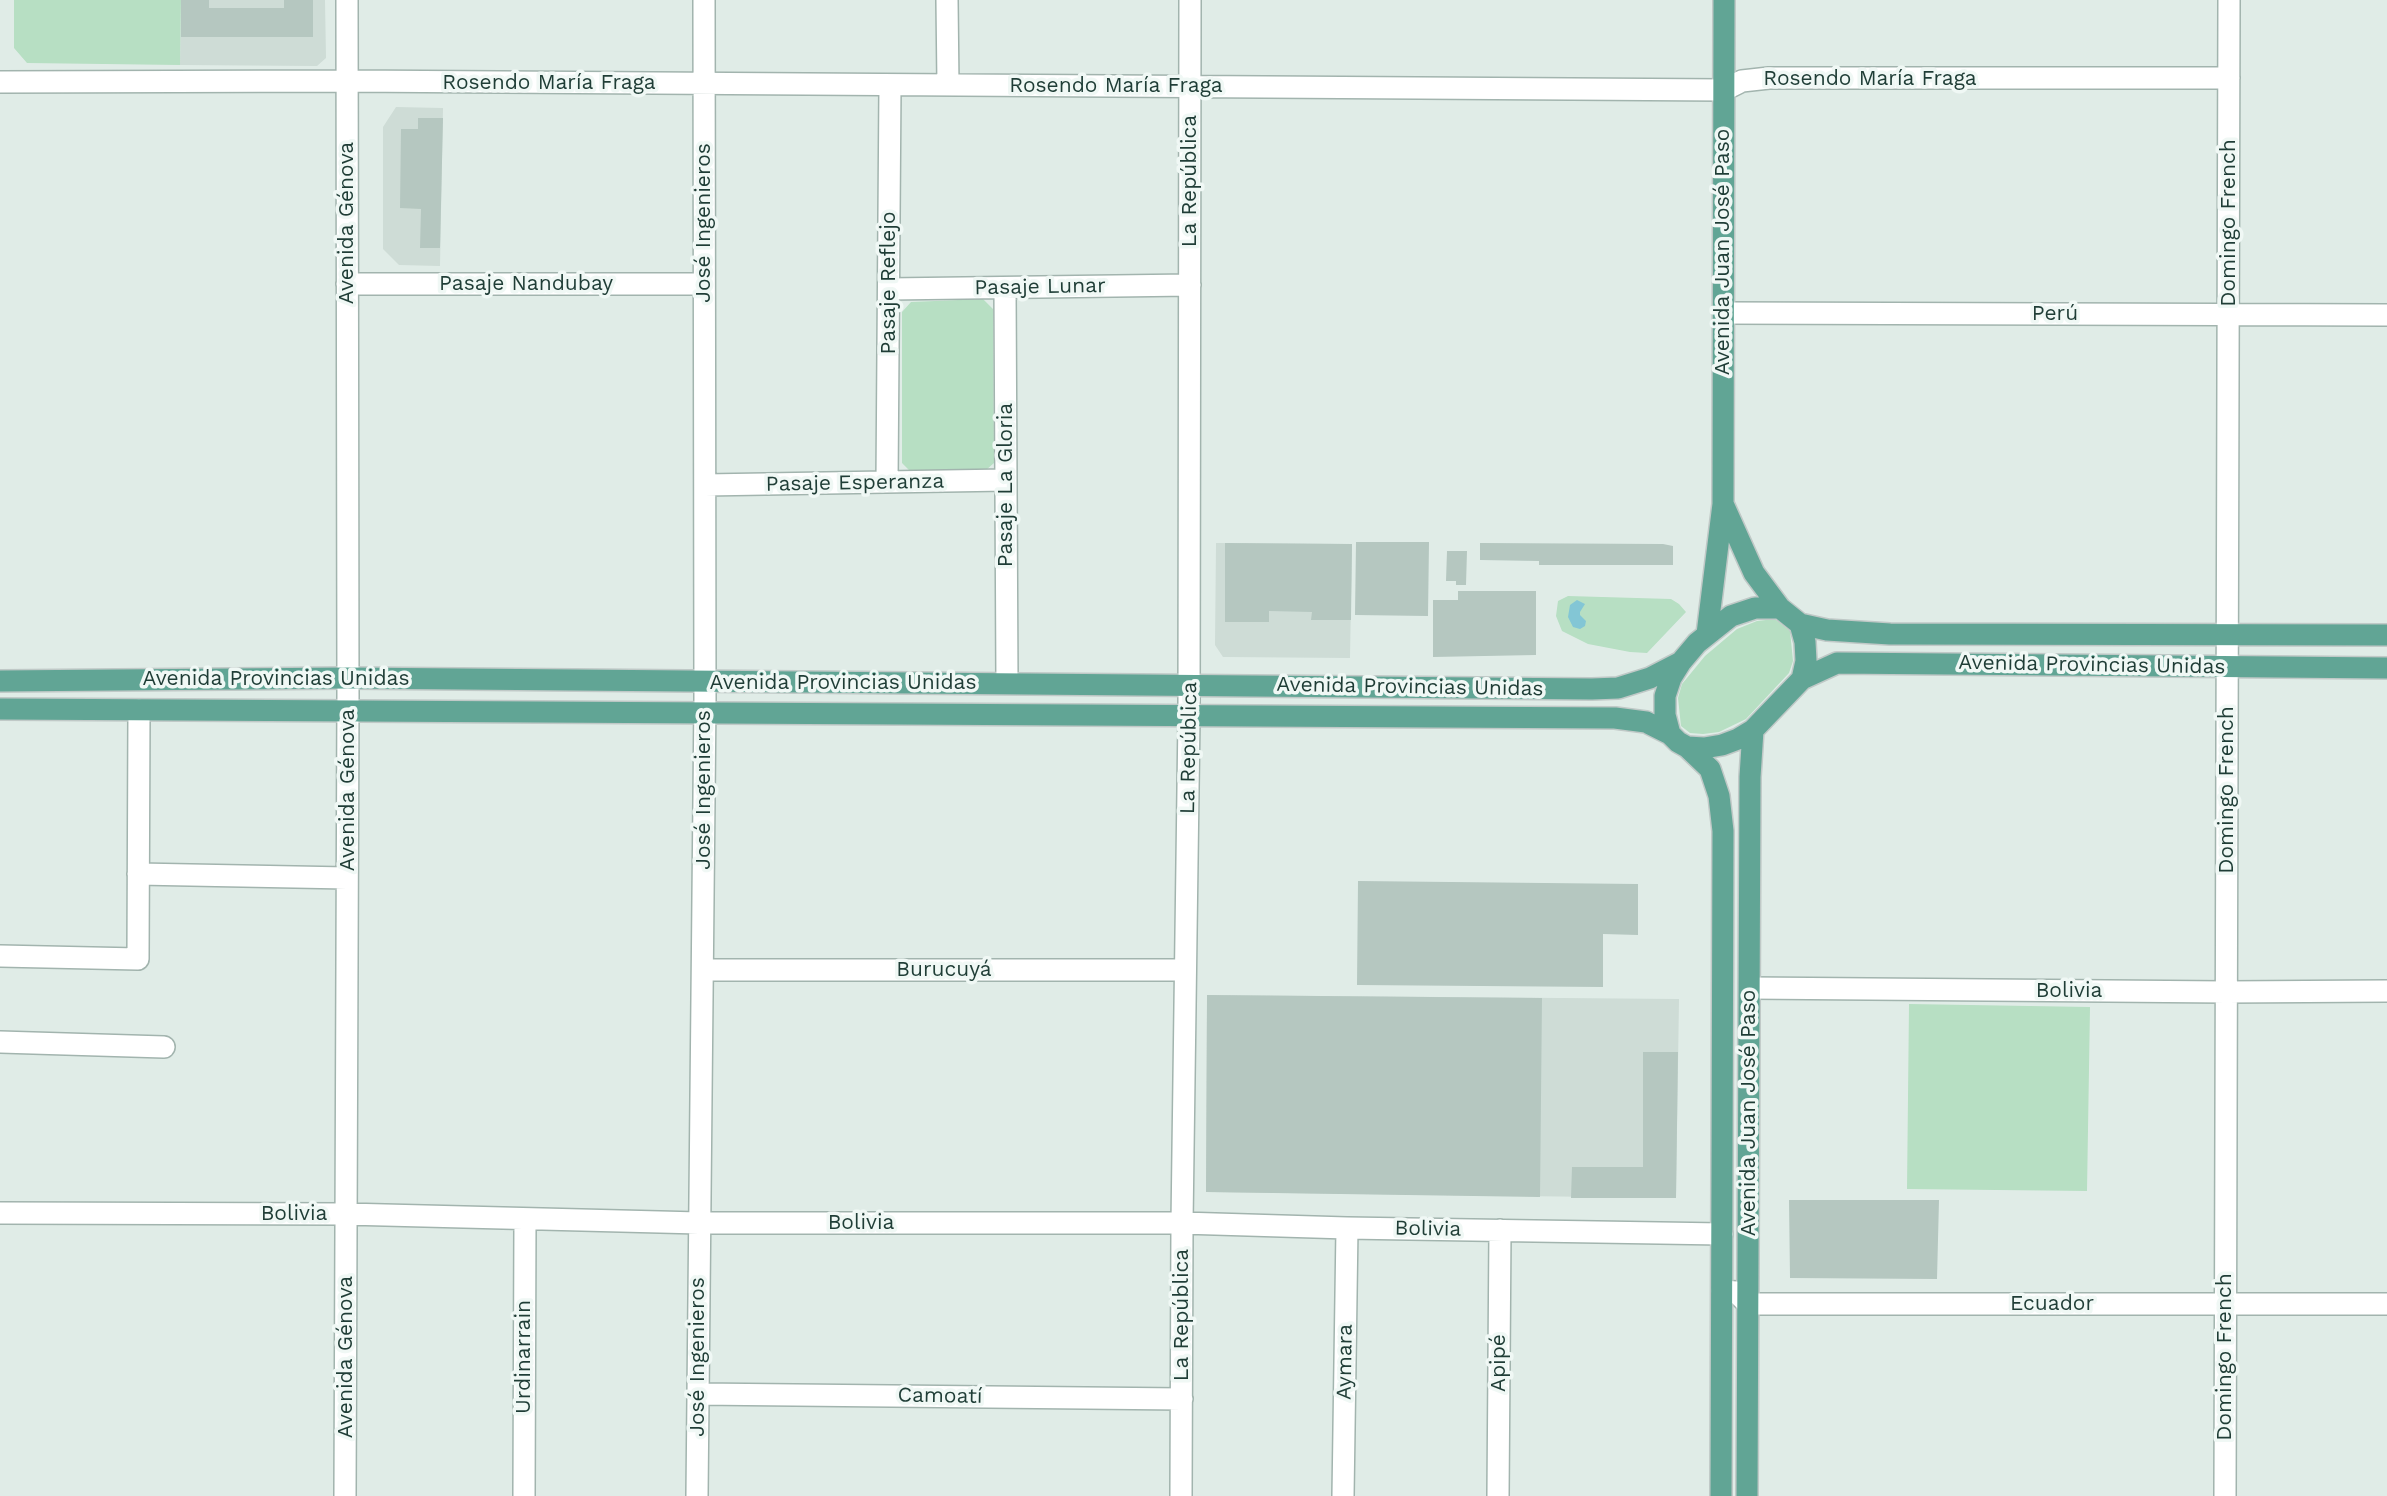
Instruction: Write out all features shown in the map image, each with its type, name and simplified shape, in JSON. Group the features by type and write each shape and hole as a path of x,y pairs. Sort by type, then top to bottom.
{"main road":[{"name":"Avenida Juan José Paso","path":"1707,634 1723,504 1724,0"},
{"name":"Avenida Juan José Paso","path":"1723,504 1754,573 1780,608"},
{"path":"1755,608 1780,608 1800,624 1806,651 1802,679 1753,730 1722,745 1704,748 1678,740 1665,715 1665,696 1671,678 1681,662 1707,634 1731,616 1755,608"},
{"name":"Avenida Provincias Unidas","path":"1800,624 1828,630 1890,634 2387,635"},
{"name":"Avenida Provincias Unidas","path":"0,681 348,678 1618,688 1650,678 1681,662"},
{"name":"Avenida Provincias Unidas","path":"1802,679 1837,663 2387,668"},
{"name":"Avenida Provincias Unidas","path":"0,709 1615,718 1646,722 1678,740"},
{"name":"Avenida Juan José Paso","path":"1747,1496 1750,777 1753,730"},
{"name":"Avenida Juan José Paso","path":"1678,740 1710,769 1719,796 1723,831 1721,1496"}],"street":[{"name":"Avenida Génova","path":"345,1496 347,0"},
{"name":"José Ingenieros","path":"697,1496 705,682 704,0"},
{"path":"947,0 948,85"},
{"name":"La República","path":"1181,1496 1189,717 1190,0"},
{"name":"Domingo French","path":"2225,1496 2229,0"},
{"name":"Rosendo María Fraga","path":"0,82 347,81 1724,90 1742,81 1769,78 2229,78"},
{"name":"Pasaje Reflejo","path":"887,482 890,85"},
{"name":"Pasaje Nandubay","path":"347,284 704,284"},
{"name":"Pasaje Lunar","path":"889,289 1190,285"},
{"name":"Pasaje La Gloria","path":"1005,288 1006,683"},
{"name":"Perú","path":"1724,313 2387,315"},
{"name":"Pasaje Esperanza","path":"705,485 1006,481"},
{"path":"0,956 138,959 139,710"},
{"path":"138,874 347,878"},
{"name":"Burucuyá","path":"703,970 1185,970"},
{"name":"Bolivia","path":"1750,989 2387,991"},
{"path":"0,1042 164,1047"},
{"name":"Bolivia","path":"0,1213 346,1214 699,1223 1182,1223 1722,1234"},
{"name":"Urdinarrain","path":"524,1496 525,1219"},
{"name":"Aymara","path":"1343,1496 1347,1228"},
{"name":"Apipé","path":"1498,1496 1500,1230"},
{"name":"Ecuador","path":"1722,1291 1736,1292 1748,1304 2387,1304"},
{"name":"Camoatí","path":"698,1394 1182,1399"}],"shaded area":[{"path":"181,0 325,0 326,58 317,66 180,65"},
{"path":"396,107 443,108 440,266 399,265 383,249 383,127"},
{"path":"1216,543 1352,544 1350,658 1223,657 1215,645"},
{"path":"1207,995 1679,999 1676,1198 1206,1192"}],"green space":[{"path":"14,0 181,0 180,65 27,63 14,48"},
{"path":"983,299 993,309 994,463 986,470 909,470 902,463 902,312 911,302"},
{"path":"1568,596 1671,599 1686,612 1647,653 1630,652 1588,644 1562,631 1556,616 1558,601"},
{"path":"1775,619 1790,631 1793,661 1789,673 1746,719 1719,732 1703,734 1690,733 1681,726 1678,698 1682,684 1705,656 1737,629 1757,621"},
{"path":"1909,1004 2090,1007 2087,1191 1907,1189"}],"water":[{"path":"1577,600 1585,604 1580,615 1586,621 1585,626 1580,629 1573,627 1568,617 1570,605"}],"building":[{"path":"181,0 209,0 209,8 284,8 284,0 313,0 313,37 181,37"},
{"path":"418,118 443,118 440,248 420,248 421,209 400,208 401,129 418,129"},
{"path":"1356,542 1429,542 1428,616 1355,615"},
{"path":"1225,543 1352,544 1351,620 1311,620 1312,612 1269,611 1269,622 1225,622"},
{"path":"1480,543 1663,544 1673,546 1673,565 1539,565 1539,561 1480,560"},
{"path":"1447,551 1467,551 1466,585 1446,581"},
{"path":"1458,591 1536,591 1536,655 1433,657 1433,600 1458,600"},
{"path":"1358,881 1638,884 1638,935 1603,934 1603,987 1357,985"},
{"path":"1207,995 1542,998 1540,1197 1206,1192"},
{"path":"1643,1052 1678,1052 1676,1198 1571,1198 1572,1167 1643,1167"},
{"path":"1789,1200 1939,1200 1937,1279 1790,1278"}]}
